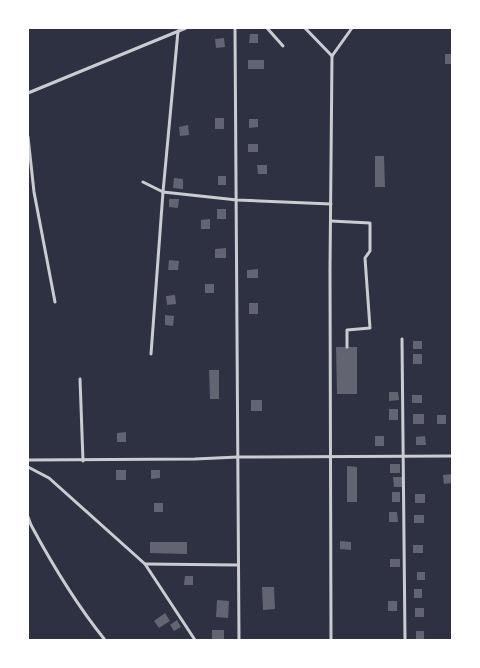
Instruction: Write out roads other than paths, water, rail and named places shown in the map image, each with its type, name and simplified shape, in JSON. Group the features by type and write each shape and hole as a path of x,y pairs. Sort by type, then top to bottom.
{"street":[{"path":"28,93 186,28"},
{"path":"235,28 239,640"},
{"path":"267,28 283,46"},
{"path":"305,28 332,56"},
{"path":"331,640 332,56 352,28"},
{"path":"151,354 163,192 178,31"},
{"path":"28,137 34,192 55,302"},
{"path":"143,182 163,192 237,200 331,204"},
{"path":"331,221 370,223 370,251 365,258 370,328 347,330 347,347"},
{"path":"402,339 405,640"},
{"path":"80,379 83,461"},
{"path":"28,460 83,461 238,457 452,456"},
{"path":"28,467 49,478 144,564 195,640"},
{"path":"28,517 64,585 105,640"},
{"path":"144,564 238,565"}]}
